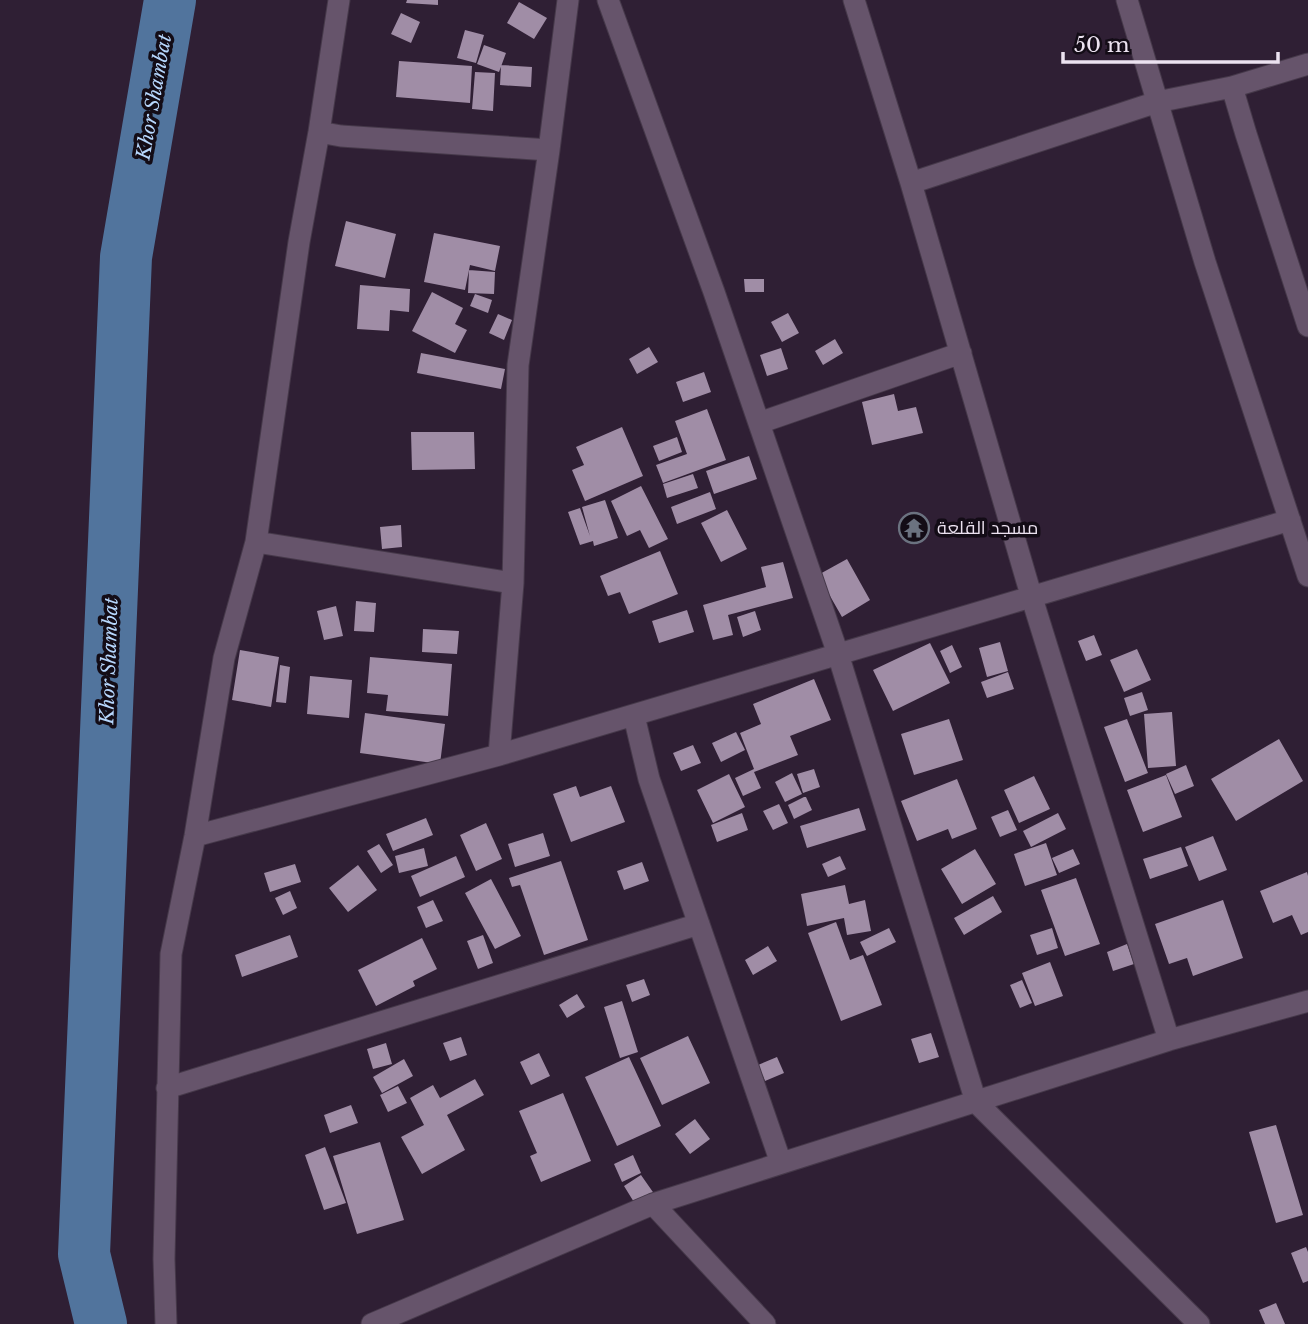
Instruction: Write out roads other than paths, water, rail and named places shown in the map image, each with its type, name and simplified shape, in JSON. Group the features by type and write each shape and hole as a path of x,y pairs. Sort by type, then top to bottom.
{"street":[{"path":"166,1324 164,1259 171,954 195,836 224,658 256,542 299,242 339,0"},
{"path":"499,755 513,583 518,365 568,0"},
{"path":"608,0 714,292 838,654 976,1102 1199,1324"},
{"path":"853,0 911,183 1031,596 1169,1040"},
{"path":"1127,0 1205,262 1308,576"},
{"path":"911,183 1157,102 1232,87 1308,64"},
{"path":"1232,87 1308,326"},
{"path":"319,132 341,136 549,150"},
{"path":"758,423 961,353"},
{"path":"195,836 499,755 1290,520"},
{"path":"256,542 513,583"},
{"path":"634,716 649,779 781,1163"},
{"path":"167,1088 699,924"},
{"path":"372,1324 653,1204 1169,1040 1308,1001"},
{"path":"653,1204 765,1324"}],"waterway":[{"name":"Khor Shambat","path":"101,1324 84,1254 126,257 170,0"}],"place":[{"name":"مسجد القلعة","path":"914,528"}]}
